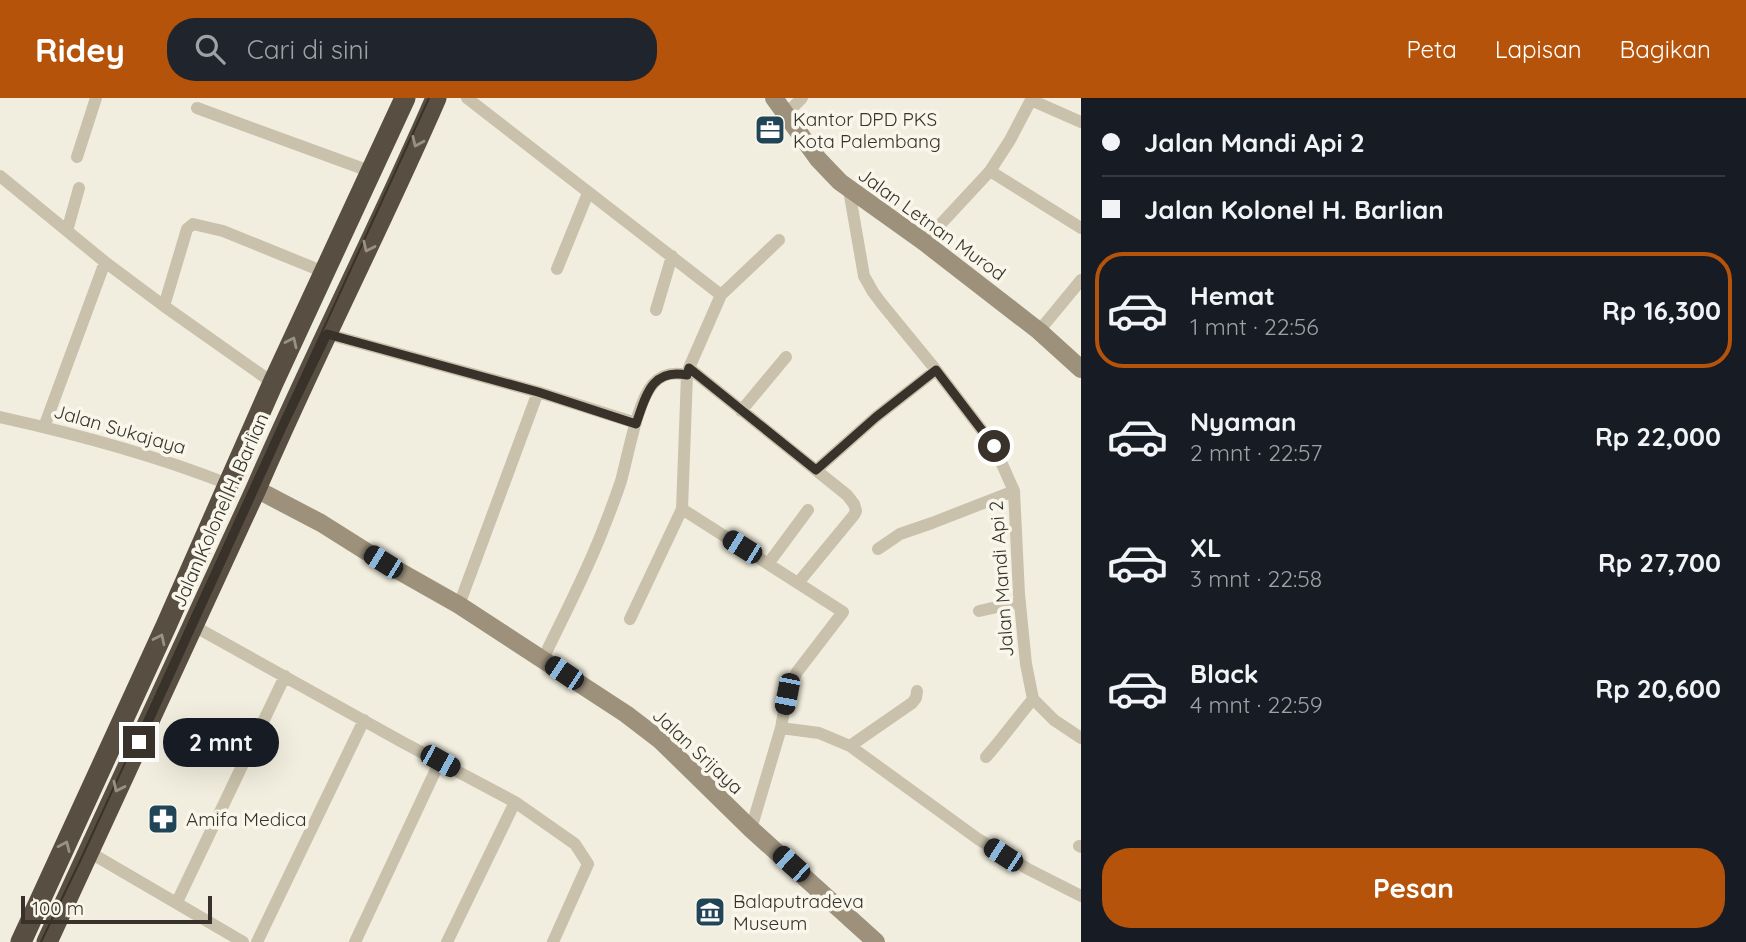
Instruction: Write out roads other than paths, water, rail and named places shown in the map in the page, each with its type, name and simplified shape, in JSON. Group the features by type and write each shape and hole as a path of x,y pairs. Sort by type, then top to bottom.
{"highway":[{"name":"Jalan Kolonel H. Barlian","path":"21,942 166,626 273,383 405,98"},
{"name":"Jalan Kolonel H. Barlian","path":"47,942 284,423 398,186 436,98"},
{"path":"36,908 59,917"}],"street":[{"path":"77,157 96,98"},
{"path":"467,98 721,295"},
{"name":"Jalan Letnan Murod","path":"774,98 828,171 849,190 924,242 1039,331 1081,369"},
{"path":"786,114 802,98"},
{"path":"924,242 990,171 1031,99 1081,122"},
{"path":"197,108 372,172"},
{"path":"990,171 1081,228"},
{"path":"0,176 105,262 273,383"},
{"path":"67,230 79,188"},
{"name":"Jalan Mandi Api 2","path":"849,190 867,282 994,446 1014,491 1020,602 1026,664 1033,699"},
{"path":"557,269 588,193"},
{"path":"164,306 187,229 193,224 223,231 324,272"},
{"path":"630,619 682,509 688,371 721,295 779,240"},
{"path":"656,310 671,256"},
{"path":"44,427 105,262"},
{"path":"1039,331 1081,280"},
{"path":"327,334 538,392 636,424"},
{"path":"741,411 786,357"},
{"path":"816,470 876,417 936,370"},
{"path":"544,659 604,527 648,393 655,382 667,374 688,371 816,470 854,504 856,511 798,583"},
{"path":"459,606 538,392"},
{"name":"Jalan Sukajaya","path":"0,417 185,467 228,484"},
{"name":"Jalan Srijaya","path":"256,489 321,523 459,606 626,714 660,740 751,829 876,942"},
{"path":"878,549 900,534 1014,491"},
{"path":"682,509 843,612 797,672 787,694 781,728 751,829"},
{"path":"768,564 808,510"},
{"path":"979,611 1020,602"},
{"path":"192,625 515,802 575,844 588,864 553,942"},
{"path":"177,902 285,676"},
{"path":"850,746 912,704 917,691"},
{"path":"986,757 1033,699 1054,720 1081,738"},
{"path":"257,942 364,720"},
{"path":"781,728 819,733 850,746 978,839 1081,896"},
{"path":"355,942 440,761"},
{"path":"447,942 515,802"},
{"path":"89,852 243,942"}],"tram line":[{"path":"41,942 429,98"}],"place":[{"name":"Kantor DPD PKS Kota Palembang","path":"770,130"},
{"name":"Amifa Medica","path":"163,819"},
{"name":"Balaputradeva Museum","path":"710,912"}]}
